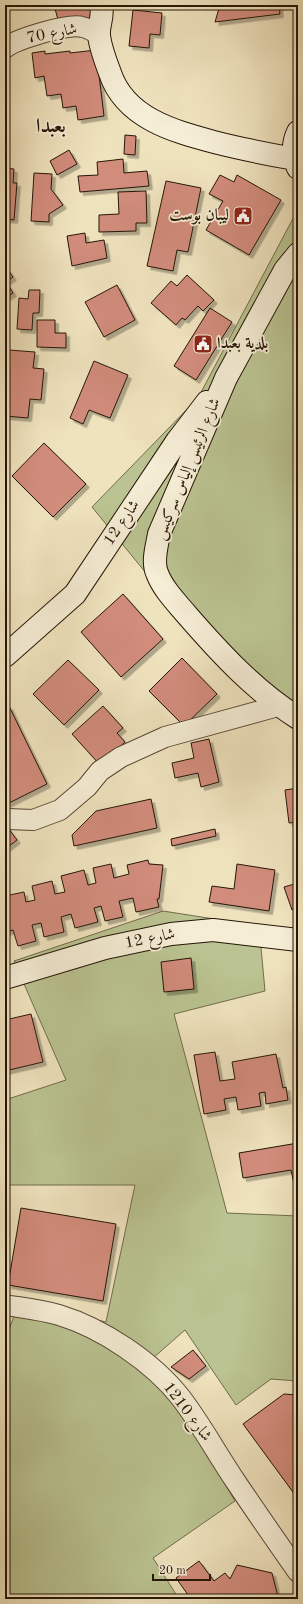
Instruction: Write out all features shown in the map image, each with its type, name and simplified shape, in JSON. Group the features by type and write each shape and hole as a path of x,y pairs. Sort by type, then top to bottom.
{"main road":[{"path":"102,15 110,74 134,108 144,116 176,132 296,164 293,148 298,132"},
{"name":"شارع الرئيس إلياس سركيس","path":"298,254 285,270 226,378 159,534 155,560 156,572 168,592 198,627 252,684 278,706 298,718"},
{"name":"شارع 12","path":"5,656 75,594 177,441 226,378"},
{"name":"شارع 12","path":"5,978 105,948 171,934 213,930 298,940"}],"street":[{"name":"شارع 70","path":"5,48 11,42 42,32 81,26 102,15"},
{"path":"8,819 33,820 60,810 87,788 100,771 121,757 165,737 278,706"},
{"name":"شارع 1210","path":"5,1305 59,1315 105,1335 138,1358 164,1380 180,1397 194,1417 235,1481 298,1572"}],"green space":[{"path":"298,209 298,706 250,691 155,584 92,507 198,398"},
{"path":"163,911 259,926 265,991 174,1014 227,1213 298,1216 298,1381 271,1379 236,1405 185,1330 153,1358 235,1501 153,1558 179,1599 5,1599 5,1340 19,1303 106,1322 135,1185 9,1185 9,1292 5,1292 5,1100 66,1080 14,961"}],"building":[{"path":"54,5 93,5 96,18 60,27"},
{"path":"220,5 279,5 280,14 215,22"},
{"path":"133,10 162,13 160,35 150,34 149,48 129,46"},
{"path":"96,50 104,116 78,120 76,106 63,108 61,94 47,96 44,76 35,78 32,53 45,51 45,54 70,51 70,53"},
{"path":"125,135 136,136 135,155 124,154"},
{"path":"69,150 77,164 57,175 50,161"},
{"path":"123,159 124,173 147,171 149,186 80,192 78,176 98,175 97,162"},
{"path":"5,168 14,169 13,183 17,183 14,220 5,219"},
{"path":"34,173 52,174 51,189 63,205 49,214 49,222 31,221"},
{"name":"ليبان بوست","path":"220,175 234,182 237,175 281,200 249,255 206,230 223,201 209,194"},
{"path":"166,181 201,188 188,252 177,250 173,271 147,266"},
{"path":"146,191 147,223 136,223 136,231 99,232 99,215 119,214 118,192"},
{"path":"85,233 86,243 104,240 107,258 72,266 67,236"},
{"path":"5,266 13,277 6,282 13,293 5,298"},
{"path":"187,275 214,300 203,311 198,306 185,320 182,318 176,325 151,303 171,281 177,286"},
{"path":"117,285 135,320 104,337 85,302"},
{"path":"29,290 40,290 39,313 33,313 32,330 17,329 19,298 28,299"},
{"name":"بلدية بعبدا","path":"210,308 232,322 196,380 174,366"},
{"path":"37,320 55,320 55,333 66,333 66,348 37,347"},
{"path":"9,350 35,352 33,368 44,369 41,400 30,399 28,418 5,416 5,365 8,365"},
{"path":"94,361 128,375 110,418 89,410 83,424 70,418"},
{"path":"44,443 86,484 53,517 12,476"},
{"path":"123,594 163,639 121,677 81,632"},
{"path":"182,658 217,694 184,726 149,691"},
{"path":"68,660 99,690 64,725 33,694"},
{"path":"9,706 47,784 5,805 5,708"},
{"path":"103,706 123,728 117,733 125,742 100,765 72,734"},
{"path":"209,739 219,782 201,787 198,773 175,778 172,763 194,758 191,743"},
{"path":"298,788 298,822 289,823 285,790"},
{"path":"151,799 157,828 74,846 72,835 96,811"},
{"path":"5,824 17,840 5,849"},
{"path":"215,829 216,836 172,846 171,839"},
{"path":"148,860 149,864 163,865 159,899 157,899 159,907 136,912 133,898 119,901 123,917 105,921 101,906 94,908 98,922 75,928 71,914 61,917 64,932 44,937 41,923 32,925 36,941 18,946 13,930 5,932 5,908 8,907 5,896 24,892 26,902 35,900 32,886 52,881 55,894 65,892 61,876 84,870 88,885 96,883 93,868 111,864 114,878 129,874 127,865"},
{"path":"237,864 275,870 269,911 209,902 212,886 234,889"},
{"path":"298,883 298,908 292,910 284,887"},
{"path":"191,958 194,989 164,992 161,962"},
{"path":"31,1014 43,1062 5,1071 5,1020"},
{"path":"215,1052 220,1081 235,1079 232,1062 276,1054 283,1088 286,1087 288,1100 266,1104 265,1092 259,1093 261,1106 238,1110 236,1097 224,1099 226,1110 204,1114 194,1055"},
{"path":"298,1143 298,1203 291,1170 243,1178 239,1153"},
{"path":"21,1208 116,1224 103,1301 8,1285"},
{"path":"193,1350 206,1366 189,1379 171,1367"},
{"path":"284,1394 298,1395 298,1499 243,1424"},
{"path":"199,1561 214,1581 225,1573 230,1579 237,1565 272,1573 278,1597 275,1599 191,1599 176,1578"}],"place":[{"name":"ليبان بوست","path":"243,216"},
{"name":"بلدية بعبدا","path":"203,344"}],"district":[{"name":"بعبدا","path":"51,127"}]}
